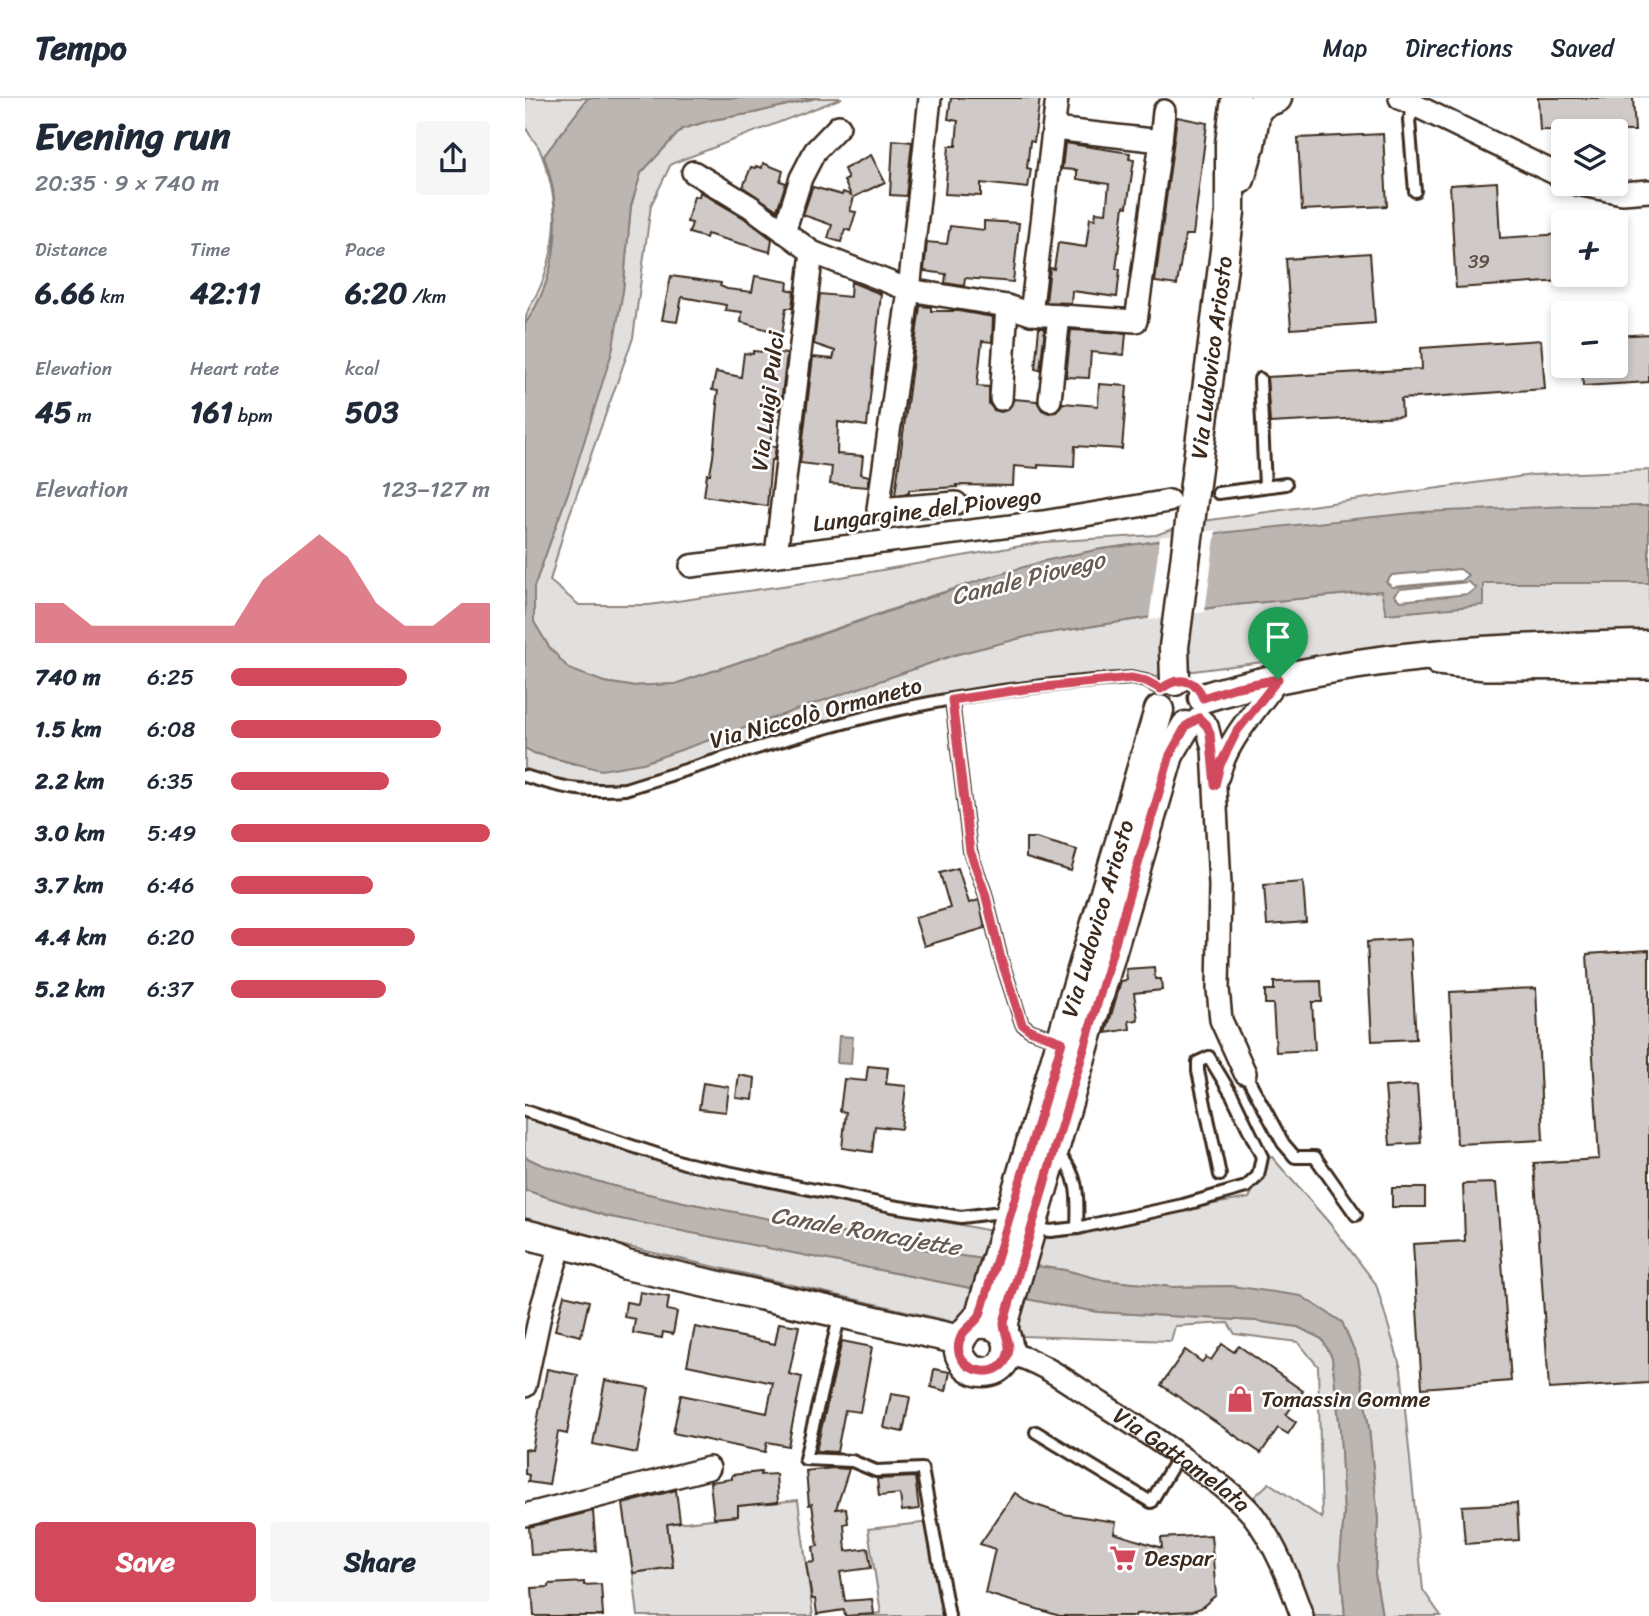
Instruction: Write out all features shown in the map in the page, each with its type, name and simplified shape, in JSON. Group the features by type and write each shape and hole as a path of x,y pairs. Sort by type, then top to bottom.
{"main road":[{"name":"Via Ludovico Ariosto","path":"1230,212 1230,143 1236,98"},
{"name":"Via Ludovico Ariosto","path":"988,1331 1018,1229 1062,1042 1165,693 1174,647 1180,503 1230,212 1250,145 1256,110 1264,103 1277,98"},
{"path":"1196,714 1200,690 1193,683 1184,680 1165,693 1169,723 1196,714 1233,688 1332,667 1408,657 1542,647 1649,645"},
{"name":"Via Ludovico Ariosto","path":"1018,1229 1053,1151 1170,755 1196,714"},
{"name":"Via Gattamelata","path":"525,1234 602,1254 626,1265 840,1314 988,1331"},
{"name":"Via Gattamelata","path":"525,1241 558,1254 601,1265 626,1265"}],"street":[{"path":"930,98 909,290 878,509 955,503"},
{"path":"1031,314 1057,98"},
{"path":"1408,102 1551,171"},
{"path":"693,172 751,207 811,253 909,290 1007,306 1031,314 1136,321 1164,111"},
{"path":"784,232 801,178 815,151 839,127"},
{"path":"1053,129 1161,141"},
{"path":"1628,193 1649,191"},
{"name":"Via Luigi Pulci","path":"776,555 811,253"},
{"path":"1002,399 1007,306"},
{"path":"1050,400 1059,316"},
{"name":"Lungargine del Piovego","path":"691,566 1180,503"},
{"path":"1408,657 1435,664 1486,669 1649,668"},
{"path":"1215,785 1220,765 1237,731 1278,679"},
{"path":"1196,714 1210,733 1215,785 1220,885 1217,989 1221,1020 1245,1073"},
{"path":"525,1386 542,1306 558,1254"},
{"name":"Via Gattamelata","path":"988,1331 1179,1455 1229,1492 1251,1513 1268,1537 1284,1567 1303,1616"},
{"path":"525,1515 709,1468"}],"lane":[{"path":"1408,102 1415,191"},
{"path":"1260,379 1265,486"},
{"path":"1218,493 1286,484"},
{"name":"Via Niccolò Ormaneto","path":"525,776 562,788 593,791 625,789 860,719 952,700 1131,678 1146,681 1165,693"},
{"path":"952,700 970,851 985,893 1001,959 1022,1024 1030,1030 1062,1042"},
{"path":"525,1111 684,1163 892,1206 961,1217 993,1213 1018,1229 1049,1231 1077,1228 1182,1205 1247,1187 1258,1176 1262,1157 1233,1097 1209,1057 1198,1062 1198,1071 1220,1175"},
{"path":"1245,1073 1283,1143 1294,1157 1315,1157 1356,1215"},
{"path":"1053,1151 1062,1158 1074,1175 1078,1200 1077,1228"},
{"path":"840,1314 805,1458 852,1461 876,1471 922,1469 949,1616"},
{"path":"1037,1432 1151,1502 1179,1455"}],"shaded area":[{"path":"525,98 588,98 544,156 553,192 539,148 525,125"},
{"path":"816,98 842,98 671,164 651,205 633,338 564,530 550,581 579,605 649,605 824,580 1044,542 1156,535 1189,523 1532,475 1649,470 1649,506 1570,506 1200,535 1096,550 1045,561 931,596 675,684 630,686 604,682 568,669 549,647 534,622 534,587 570,487 623,291 631,206 641,173 682,129"},
{"path":"553,194 556,221 551,264 545,285 525,324 546,270 555,222"},
{"path":"1483,583 1649,583 1649,636 1286,659 1024,693 858,722 625,793 560,791 525,780 525,748 574,764 643,763 954,655 1029,636 1223,606 1382,591 1387,614 1483,604"},
{"path":"525,1117 682,1169 1006,1234 1029,1234 1048,1238 1082,1235 1112,1221 1249,1198 1260,1178 1255,1162 1272,1157 1331,1225 1376,1284 1401,1369 1423,1590 1441,1616 1382,1616 1375,1574 1378,1520 1369,1428 1358,1359 1232,1286 1172,1287 1103,1280 1065,1270 954,1255 613,1186 542,1165 525,1157"},
{"path":"525,1190 606,1216 1057,1305 1099,1312 1256,1321 1298,1327 1322,1339 1332,1357 1340,1430 1344,1514 1340,1561 1345,1616 1310,1616 1281,1539 1254,1497 1269,1483 1322,1518 1318,1366 1298,1342 1235,1334 1228,1323 1175,1326 1171,1341 1022,1336 1018,1333 1020,1327 996,1319 970,1316 954,1322 546,1228 525,1219"},
{"path":"798,1500 813,1616 638,1616 633,1573 673,1567 667,1524 738,1516 738,1506"},
{"path":"931,1522 943,1616 859,1616 881,1613 868,1529"}],"water":[{"name":"Canale Piovego","path":"588,98 816,98 682,129 641,173 631,206 623,291 612,352 570,487 534,587 534,622 549,647 569,669 604,682 630,686 675,684 1044,561 1096,550 1200,535 1422,512 1649,506 1649,583 1483,583 1483,605 1386,614 1381,591 1223,606 1029,636 954,655 643,763 601,770 534,753 525,748 525,324 545,285 555,243 554,199 544,156","holes":["1460,569 1468,575 1461,581 1392,587 1386,582 1392,575","1468,582 1476,588 1468,594 1400,601 1394,595 1400,589"]},
{"path":"839,1036 853,1037 851,1064 837,1063"},
{"path":"525,1157 542,1165 613,1186 954,1255 1065,1270 1103,1280 1172,1287 1232,1286 1301,1296 1342,1322 1358,1359 1369,1428 1378,1520 1375,1574 1382,1616 1345,1616 1340,1561 1344,1514 1340,1430 1332,1357 1322,1339 1298,1327 1256,1321 1099,1312 1057,1305 606,1216 525,1190"}],"pier":[{"path":"1216,530 1205,612 1149,620 1160,537"}],"building":[{"path":"951,98 1040,98 1034,142 1030,141 1027,168 1031,169 1028,188 981,183 981,196 945,194 949,146 956,146 958,121 948,119"},
{"path":"1538,98 1633,98 1635,131 1628,131 1628,119 1551,119 1551,130 1540,130"},
{"path":"1177,117 1207,123 1193,235 1185,235 1177,285 1155,282"},
{"path":"1383,134 1387,206 1302,210 1298,138"},
{"path":"893,140 912,142 906,196 890,195"},
{"path":"1065,143 1130,153 1129,159 1134,160 1127,207 1124,206 1116,269 1120,269 1117,297 1072,291 1071,303 1046,302 1050,268 1054,269 1058,243 1086,247 1090,218 1095,219 1096,212 1106,213 1109,184 1077,179 1077,170 1062,169"},
{"path":"871,155 885,182 854,197 850,211 856,212 850,231 845,229 841,242 828,238 832,225 803,215 813,187 851,195 844,181 848,179 844,169"},
{"path":"763,163 783,171 780,181 786,183 777,210 743,187 751,167 762,168"},
{"path":"1497,182 1500,238 1551,235 1551,282 1456,288 1450,185"},
{"path":"700,192 744,218 772,239 770,252 707,234 706,238 689,233 692,223 687,222 694,196 699,197"},
{"path":"984,221 1019,223 1013,282 965,278 964,286 945,283 946,274 924,271 927,242 947,244 950,226 984,230"},
{"path":"1370,253 1375,323 1291,329 1286,259"},
{"path":"671,276 721,283 720,286 727,289 752,292 755,276 788,282 787,289 794,291 792,308 786,308 782,334 741,322 742,312 725,310 726,305 682,297 677,322 662,320"},
{"path":"851,282 881,294 867,426 838,422 837,454 863,456 861,474 869,476 868,487 830,484 832,467 800,463 813,357 833,359 835,351 814,344 820,294 850,297"},
{"path":"920,306 931,307 931,311 958,311 993,317 992,342 982,341 977,386 989,387 989,404 994,410 1007,410 1014,399 1037,401 1042,410 1049,413 1056,412 1063,403 1098,406 1099,384 1127,386 1122,449 1075,446 1074,467 1014,466 1013,486 956,485 957,487 909,490 909,493 895,495"},
{"path":"1039,328 1045,328 1040,370 1035,369"},
{"path":"1071,330 1126,333 1124,355 1091,352 1089,378 1066,377"},
{"path":"1649,334 1649,382 1583,386 1583,378 1628,378 1628,335"},
{"path":"1541,340 1545,389 1401,399 1402,416 1270,423 1267,377 1422,369 1421,348"},
{"path":"753,351 787,354 780,410 774,409 770,447 776,446 774,460 771,460 767,506 704,496 713,457 718,391 712,390 716,372 741,377 744,353 753,354"},
{"path":"1026,838 1036,838 1077,850 1071,871 1026,858"},
{"path":"958,868 969,903 979,900 985,928 924,946 915,918 950,908 940,873"},
{"path":"1303,882 1306,922 1267,925 1264,885"},
{"path":"1410,939 1416,1039 1372,1041 1367,942"},
{"path":"1649,950 1649,1383 1549,1389 1534,1163 1599,1159 1587,954"},
{"path":"1154,967 1155,979 1161,979 1162,990 1134,993 1138,1020 1129,1021 1130,1029 1106,1033 1121,981 1127,980 1126,969"},
{"path":"1321,981 1322,1002 1312,1002 1315,1050 1276,1052 1273,1004 1265,1004 1265,990 1274,990 1274,982"},
{"path":"1536,988 1543,1140 1457,1144 1450,992"},
{"path":"868,1066 888,1068 886,1084 906,1086 901,1129 875,1126 872,1152 842,1148 846,1112 840,1111 844,1079 866,1081"},
{"path":"739,1075 755,1078 753,1100 736,1098"},
{"path":"703,1083 729,1087 726,1112 699,1109"},
{"path":"1417,1085 1421,1143 1390,1145 1385,1087"},
{"path":"1496,1183 1511,1381 1422,1388 1413,1244 1465,1241 1463,1184"},
{"path":"1392,1188 1425,1188 1425,1207 1392,1207"},
{"path":"640,1292 669,1297 667,1310 677,1312 673,1334 663,1332 662,1338 633,1333 635,1319 624,1317 626,1302 638,1304"},
{"path":"564,1295 589,1301 581,1336 555,1330"},
{"path":"779,1323 799,1326 789,1374 802,1377 788,1446 767,1442 765,1452 673,1433 681,1395 767,1413 773,1383 687,1365 695,1327 775,1344"},
{"path":"842,1341 872,1347 860,1412 845,1410 837,1452 816,1451"},
{"name":"Tomassin Gomme","path":"1222,1344 1234,1352 1239,1346 1303,1391 1286,1415 1296,1422 1288,1434 1278,1428 1261,1453 1161,1385 1185,1350 1202,1362 1206,1357 1211,1360"},
{"path":"547,1369 578,1375 567,1434 558,1432 549,1485 528,1482 529,1475 525,1474 525,1449 532,1450"},
{"path":"934,1369 950,1372 946,1391 931,1387"},
{"path":"605,1380 649,1388 637,1453 593,1444"},
{"path":"891,1394 910,1397 903,1432 884,1428"},
{"path":"849,1469 836,1509 846,1508 846,1551 868,1548 871,1568 840,1572 845,1601 872,1599 874,1614 845,1616 844,1610 817,1614 815,1599 812,1599 806,1563 815,1562 813,1547 818,1546 812,1504 809,1505 806,1471"},
{"path":"761,1472 760,1475 776,1474 778,1502 738,1506 738,1516 714,1518 710,1482 732,1479 732,1475"},
{"path":"915,1477 919,1509 902,1511 900,1494 879,1496 877,1479"},
{"path":"676,1490 680,1522 667,1524 673,1567 633,1573 623,1504"},
{"path":"1015,1493 1030,1503 1063,1514 1116,1522 1114,1533 1162,1548 1161,1538 1211,1535 1216,1595 1201,1608 1192,1611 1135,1616 1060,1616 985,1593 995,1549 980,1544"},
{"path":"1517,1503 1519,1540 1465,1544 1462,1506"},
{"path":"593,1511 596,1551 531,1555 529,1527"},
{"path":"584,1582 584,1585 601,1584 603,1616 534,1616 532,1588"}],"place":[{"name":"Tomassin Gomme","path":"1240,1399"},
{"name":"Despar","path":"1123,1558"}],"route":[{"path":"1131,678 1146,681 1161,689 1168,683 1188,681 1200,690 1203,698 1233,688 1278,679 1237,731 1220,765 1215,785 1210,733 1199,718 1186,726 1170,755 1004,1322 1008,1353 1004,1362 992,1371 970,1368 961,1356 960,1340 980,1315 1062,1042 1030,1030 1022,1024 1001,959 985,893 970,851 952,700 1131,678"}],"water label":[{"name":"Canale Roncajette","path":"866,1231"}]}
